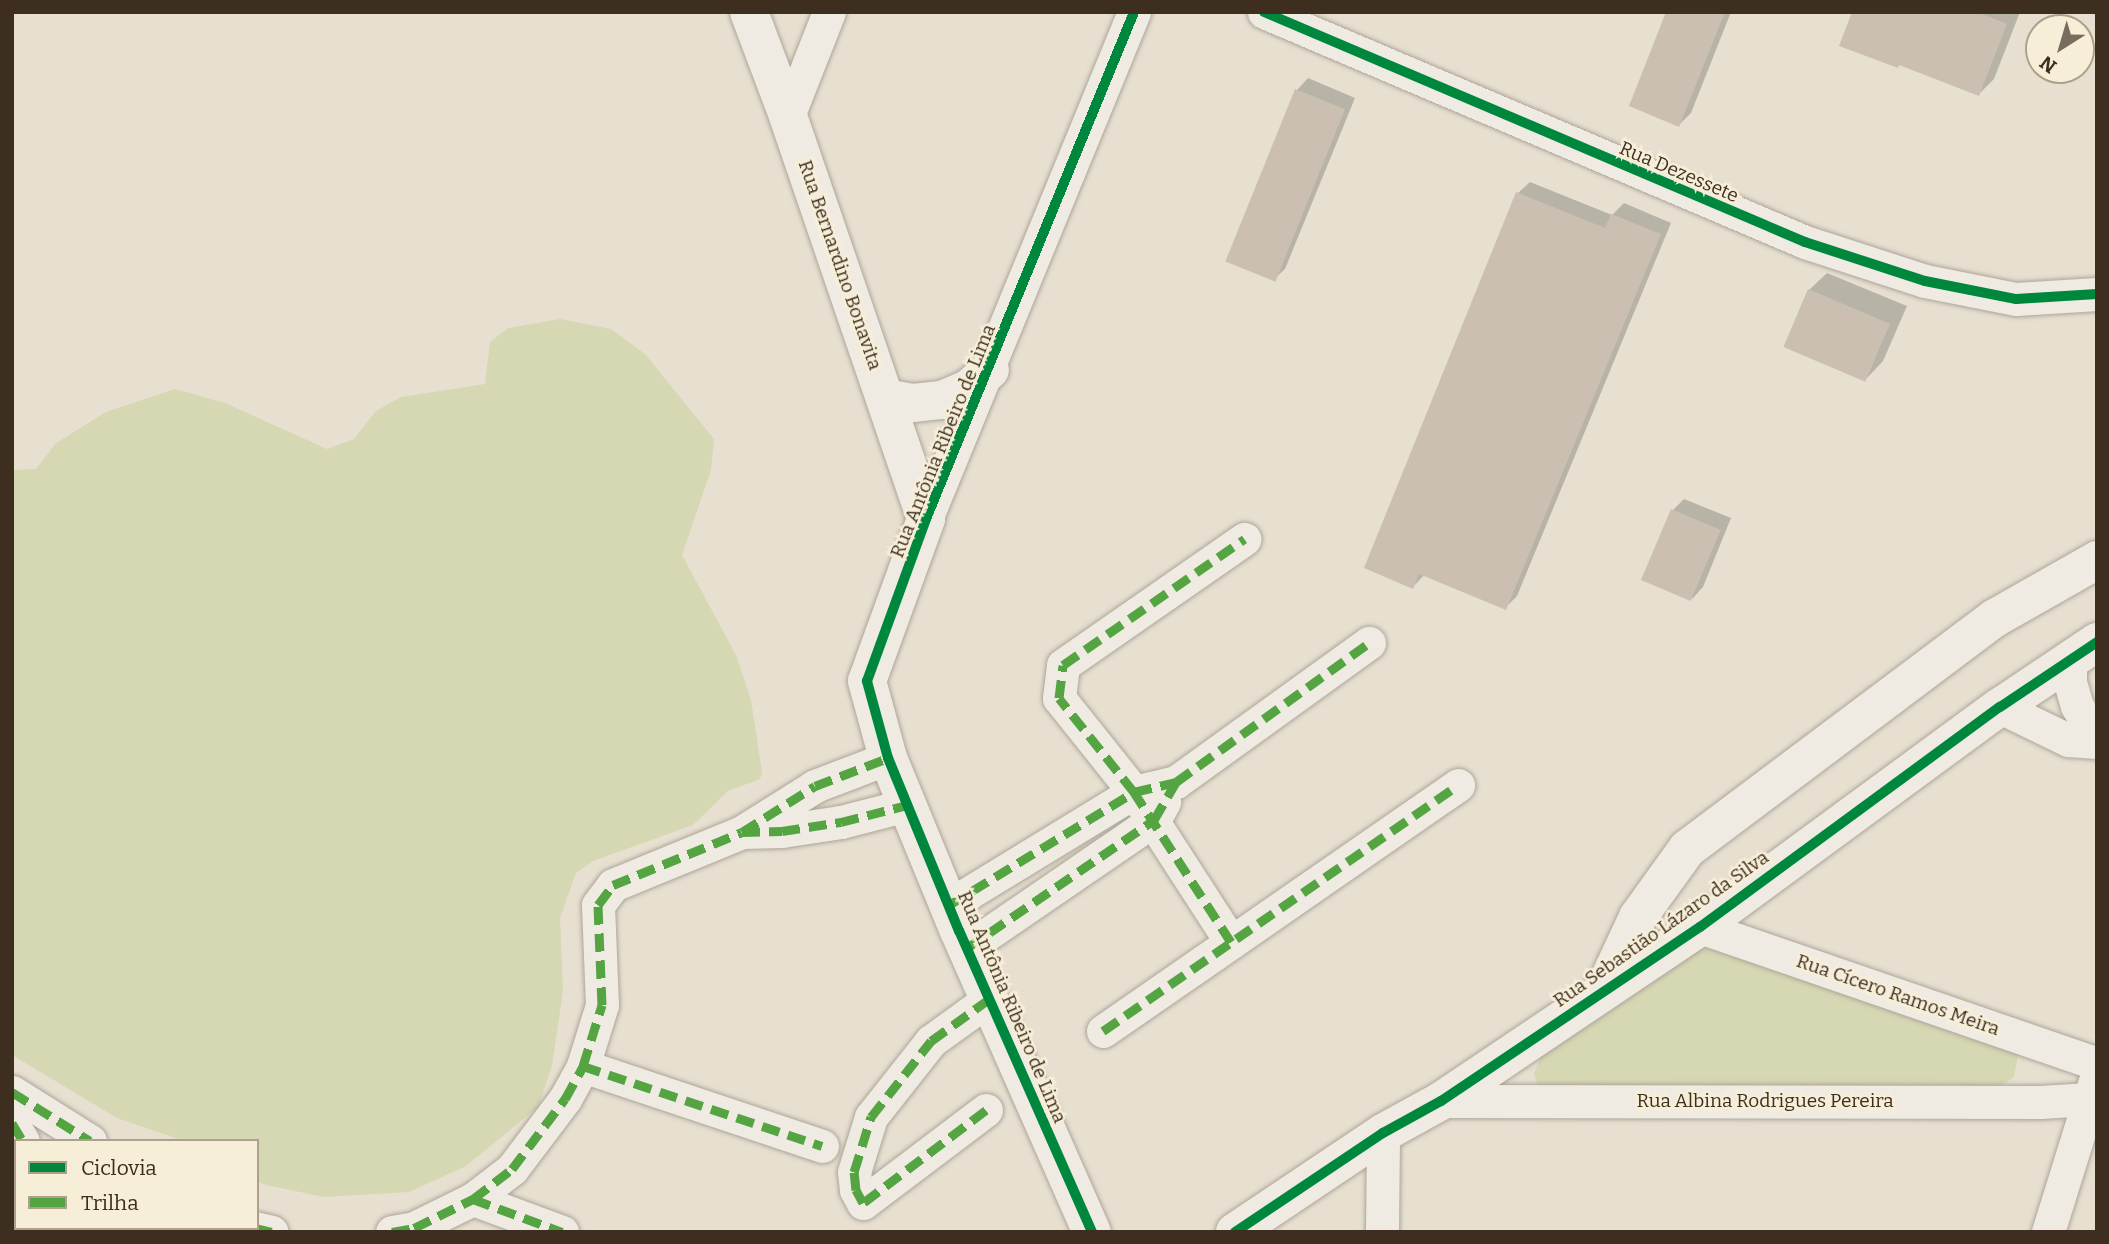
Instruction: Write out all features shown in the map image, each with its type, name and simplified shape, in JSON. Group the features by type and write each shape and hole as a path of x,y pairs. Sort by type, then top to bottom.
{"street":[{"name":"Rua Bernardino Bonavita","path":"749,12 788,116 926,519"},
{"path":"788,116 829,12"},
{"name":"Rua Antônia Ribeiro de Lima","path":"1092,1232 907,805 888,758 867,681 926,519 990,370 1134,12"},
{"name":"Rua Dezessete","path":"1264,12 1805,242 1925,281 2015,299 2097,293"},
{"path":"885,398 913,404 942,400 968,389 990,370"},
{"path":"1231,942 1154,820 1059,698 1063,666 1244,539"},
{"name":"Rua Sebastião Lázaro da Silva","path":"1604,991 1638,917 1687,849 1995,618 2097,560"},
{"path":"949,905 1134,792 1176,782 1369,643"},
{"path":"2083,650 2070,682 2077,706 2097,741"},
{"name":"Rua Sebastião Lázaro da Silva","path":"1235,1232 1383,1133 1441,1101 1700,927 2000,707 2083,650"},
{"path":"2000,707 2068,740 2097,741"},
{"path":"392,1232 414,1228 473,1199 512,1169 565,1099 583,1066 602,1005 598,905 613,885 742,832 815,786 888,758"},
{"path":"967,948 1154,820 1176,782"},
{"path":"1103,1031 1458,785"},
{"path":"742,832 782,831 841,822 907,805"},
{"name":"Rua Cícero Ramos Meira","path":"1700,927 2097,1064"},
{"path":"986,1110 863,1203 856,1190 854,1172 871,1117 931,1041 989,999"},
{"path":"583,1066 822,1146"},
{"path":"2048,1232 2093,1088"},
{"name":"Rua Albina Rodrigues Pereira","path":"1441,1101 2040,1102 2093,1088"},
{"path":"12,1091 87,1139"},
{"path":"12,1124 22,1139"},
{"path":"1382,1232 1383,1133"},
{"path":"473,1199 562,1232"}],"green space":[{"path":"560,319 611,329 645,354 714,439 711,470 682,555 736,655 751,700 762,773 760,779 728,791 693,825 593,861 576,873 560,918 563,991 552,1066 538,1107 466,1166 409,1192 324,1197 266,1185 259,1182 259,1139 178,1139 117,1118 12,1055 12,470 36,469 56,443 106,412 175,389 225,403 327,449 354,439 376,411 401,397 485,384 490,342 508,328"},
{"path":"1700,946 2012,1046 2018,1055 2014,1077 2001,1086 1538,1087 1534,1073 1542,1054"}],"building":[{"path":"1666,12 1725,12 1679,127 1629,106"},
{"path":"1852,12 1977,12 2007,24 1979,96 1899,65 1898,68 1839,46"},
{"path":"1295,89 1345,109 1275,282 1225,261"},
{"path":"1516,192 1605,228 1611,214 1661,234 1506,610 1419,574 1413,589 1364,568"},
{"path":"1808,289 1890,324 1865,382 1783,347"},
{"path":"1671,509 1721,530 1691,601 1641,580"}],"marked path":[{"path":"1231,942 1134,792 1059,698 1063,665 1244,539"},
{"path":"949,905 1134,792 1176,782 1369,643"},
{"path":"392,1232 414,1228 473,1199 512,1169 565,1099 583,1066 602,1005 598,905 613,885 742,832 815,786 888,758"},
{"path":"967,948 1154,820 1176,782"},
{"path":"1103,1031 1458,785"},
{"path":"742,832 782,831 841,822 907,805"},
{"path":"986,1110 863,1203 856,1190 854,1172 871,1117 931,1041 989,999"},
{"path":"583,1066 822,1146"},
{"path":"12,1092 87,1139"},
{"path":"12,1123 22,1139"},
{"path":"473,1199 562,1232"},
{"path":"259,1229 272,1232"}],"cycle path":[{"path":"1092,1232 959,931 888,758 867,681 926,519 1134,12"},
{"path":"1264,12 1805,242 1925,281 2016,299 2097,294"},
{"path":"1235,1232 1383,1133 1441,1101 1700,927 2000,707 2097,642"}]}
